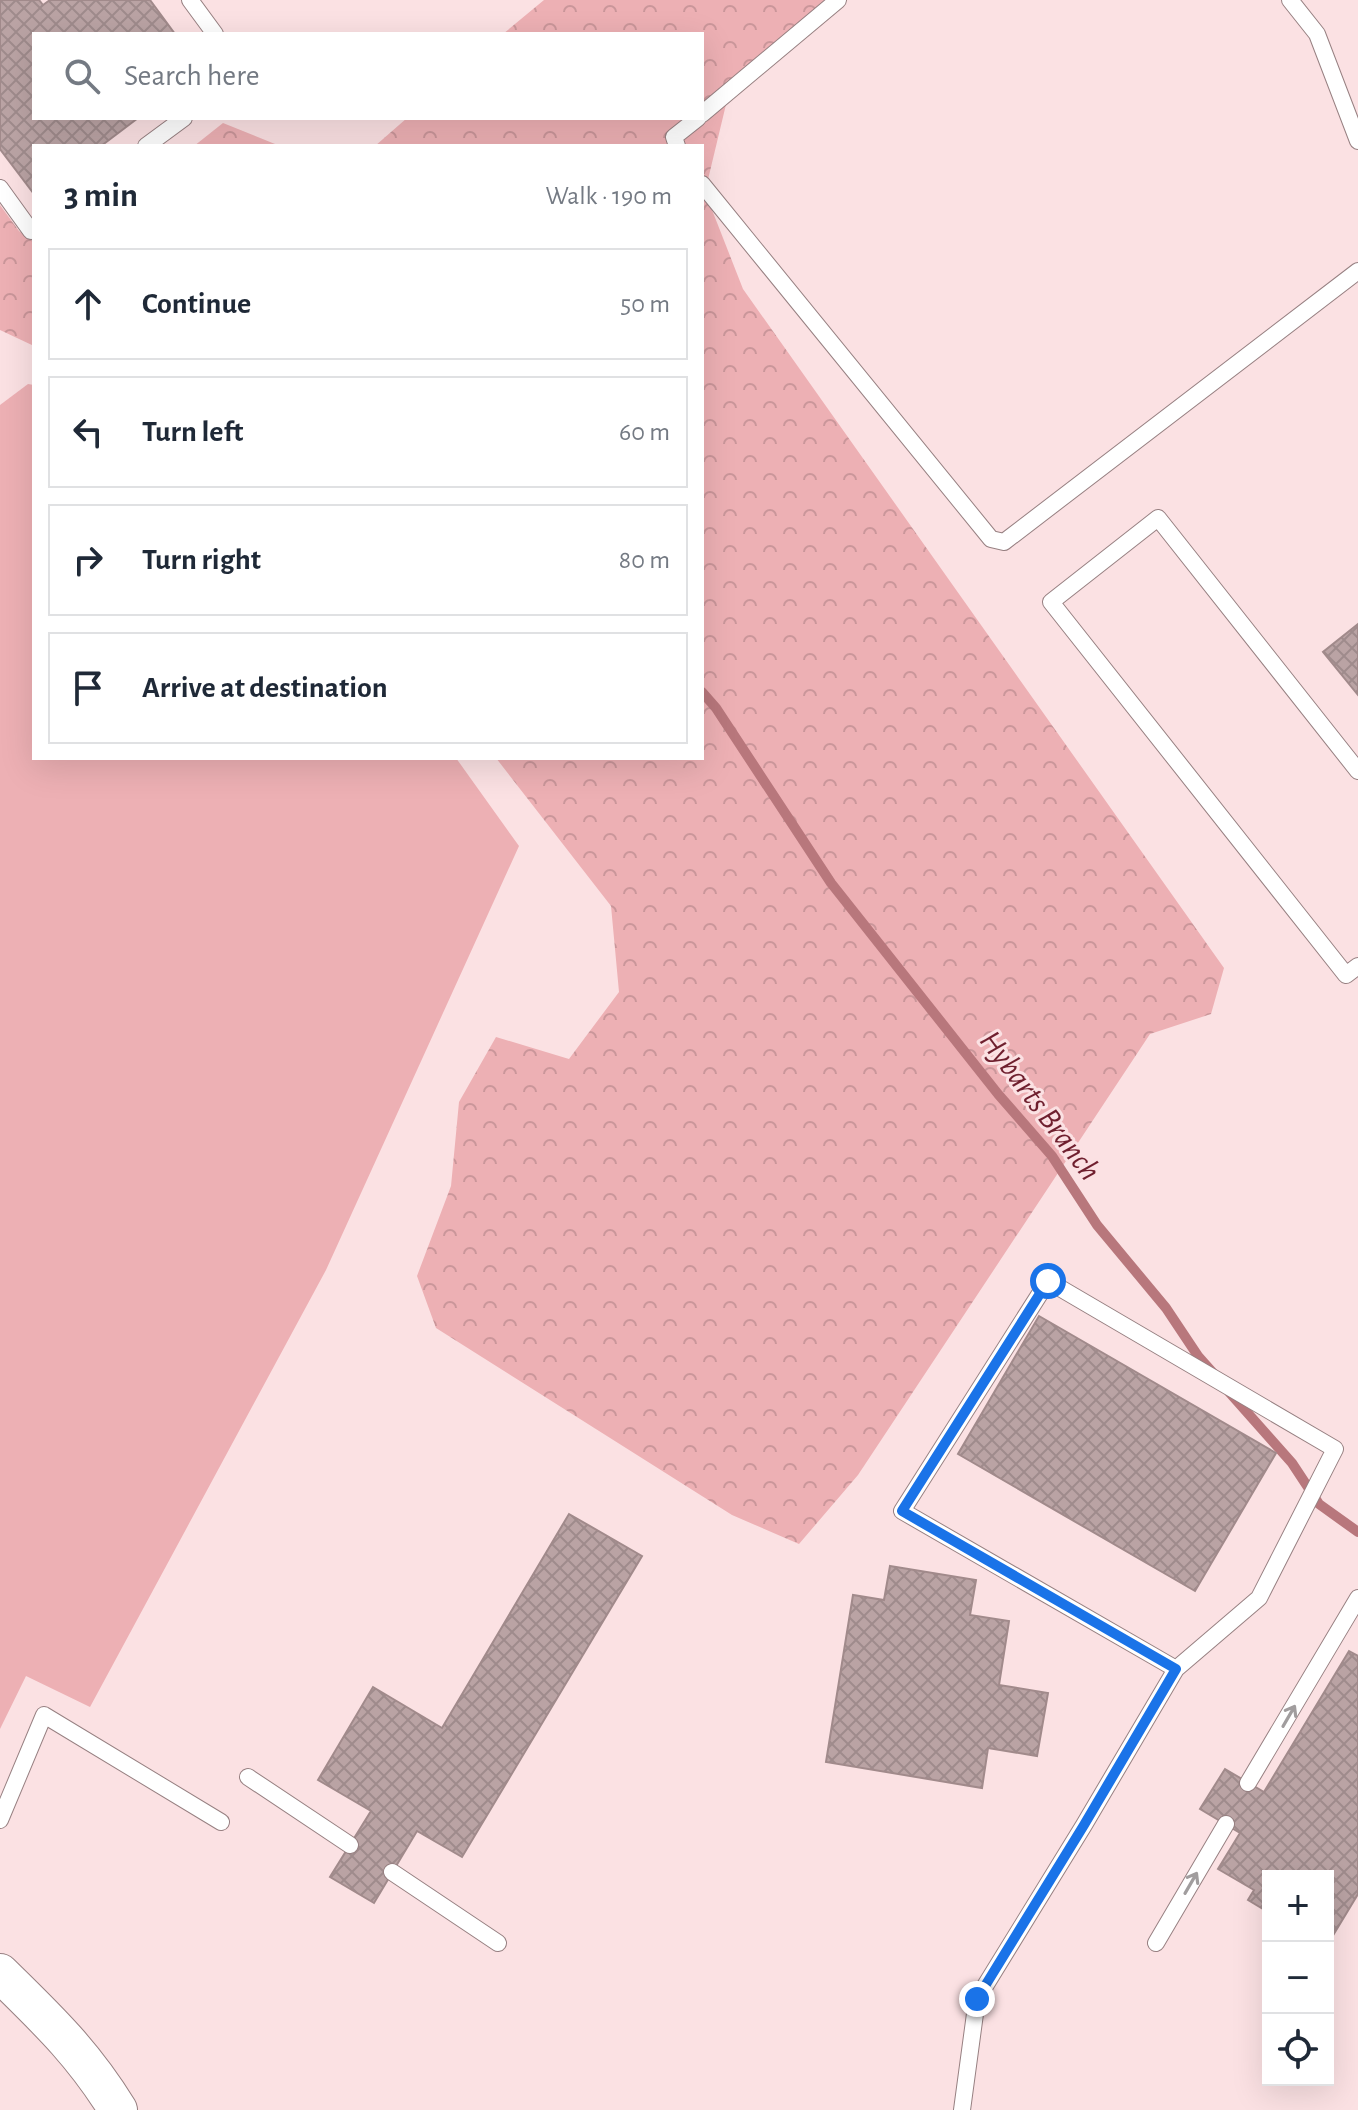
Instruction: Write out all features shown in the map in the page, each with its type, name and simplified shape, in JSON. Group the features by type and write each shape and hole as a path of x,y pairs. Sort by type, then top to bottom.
{"street":[{"path":"0,1973 68,2040 94,2071 118,2110"}],"lane":[{"path":"190,0 214,32"},
{"path":"704,113 838,0"},
{"path":"1290,0 1317,34 1358,141"},
{"path":"149,144 181,120"},
{"path":"676,144 674,137 695,120"},
{"path":"704,186 991,539 1004,542 1358,271"},
{"path":"0,188 32,230"},
{"path":"1355,761 1158,518 1051,602 1346,975 1358,966"},
{"path":"962,2110 977,1999 1176,1669 1259,1598 1335,1449 1048,1281 902,1511 1176,1669"},
{"path":"1248,1783 1358,1598"},
{"path":"0,1820 44,1715 221,1822"},
{"path":"248,1777 350,1845"},
{"path":"1156,1943 1226,1824"},
{"path":"392,1872 498,1943"}],"green space":[{"path":"544,0 847,0 729,92 705,192 743,289 1224,968 1211,1014 1150,1034 858,1475 799,1544 732,1515 436,1328 417,1276 451,1186 459,1102 496,1037 569,1059 619,992 611,906 498,760 704,760 704,144 377,144 405,120 704,120 704,32 505,32"},
{"path":"223,123 275,144 197,144"},
{"path":"0,205 19,231 32,241 32,345 0,330"},
{"path":"28,384 32,385 32,760 457,760 519,846 326,1270 90,1707 26,1676 0,1729 0,405"}],"building":[{"path":"0,0 39,0 43,5 50,0 150,0 174,32 32,32 32,120 135,120 104,144 32,144 32,191 0,149"},
{"path":"1358,624 1358,695 1323,652"},
{"path":"1039,1316 1276,1453 1195,1591 958,1454"},
{"path":"569,1514 642,1556 462,1857 417,1831 374,1903 330,1877 371,1811 318,1780 373,1687 442,1728"},
{"path":"890,1566 976,1580 970,1615 1009,1621 999,1685 1048,1693 1037,1756 988,1748 982,1788 826,1762 853,1595 884,1600"},
{"path":"1349,1651 1358,1656 1358,1894 1334,1934 1334,1870 1262,1870 1262,1908 1248,1900 1254,1890 1218,1869 1240,1833 1200,1809 1225,1769 1264,1792"}],"waterway":[{"name":"Hybarts Branch","path":"704,694 831,883 998,1094 1052,1156 1097,1225 1166,1308 1214,1374"},
{"name":"Hybarts Branch","path":"1229,1392 1292,1463 1319,1504 1358,1532"}],"route":[{"path":"977,1999 1176,1669 902,1511 1048,1281"}]}
